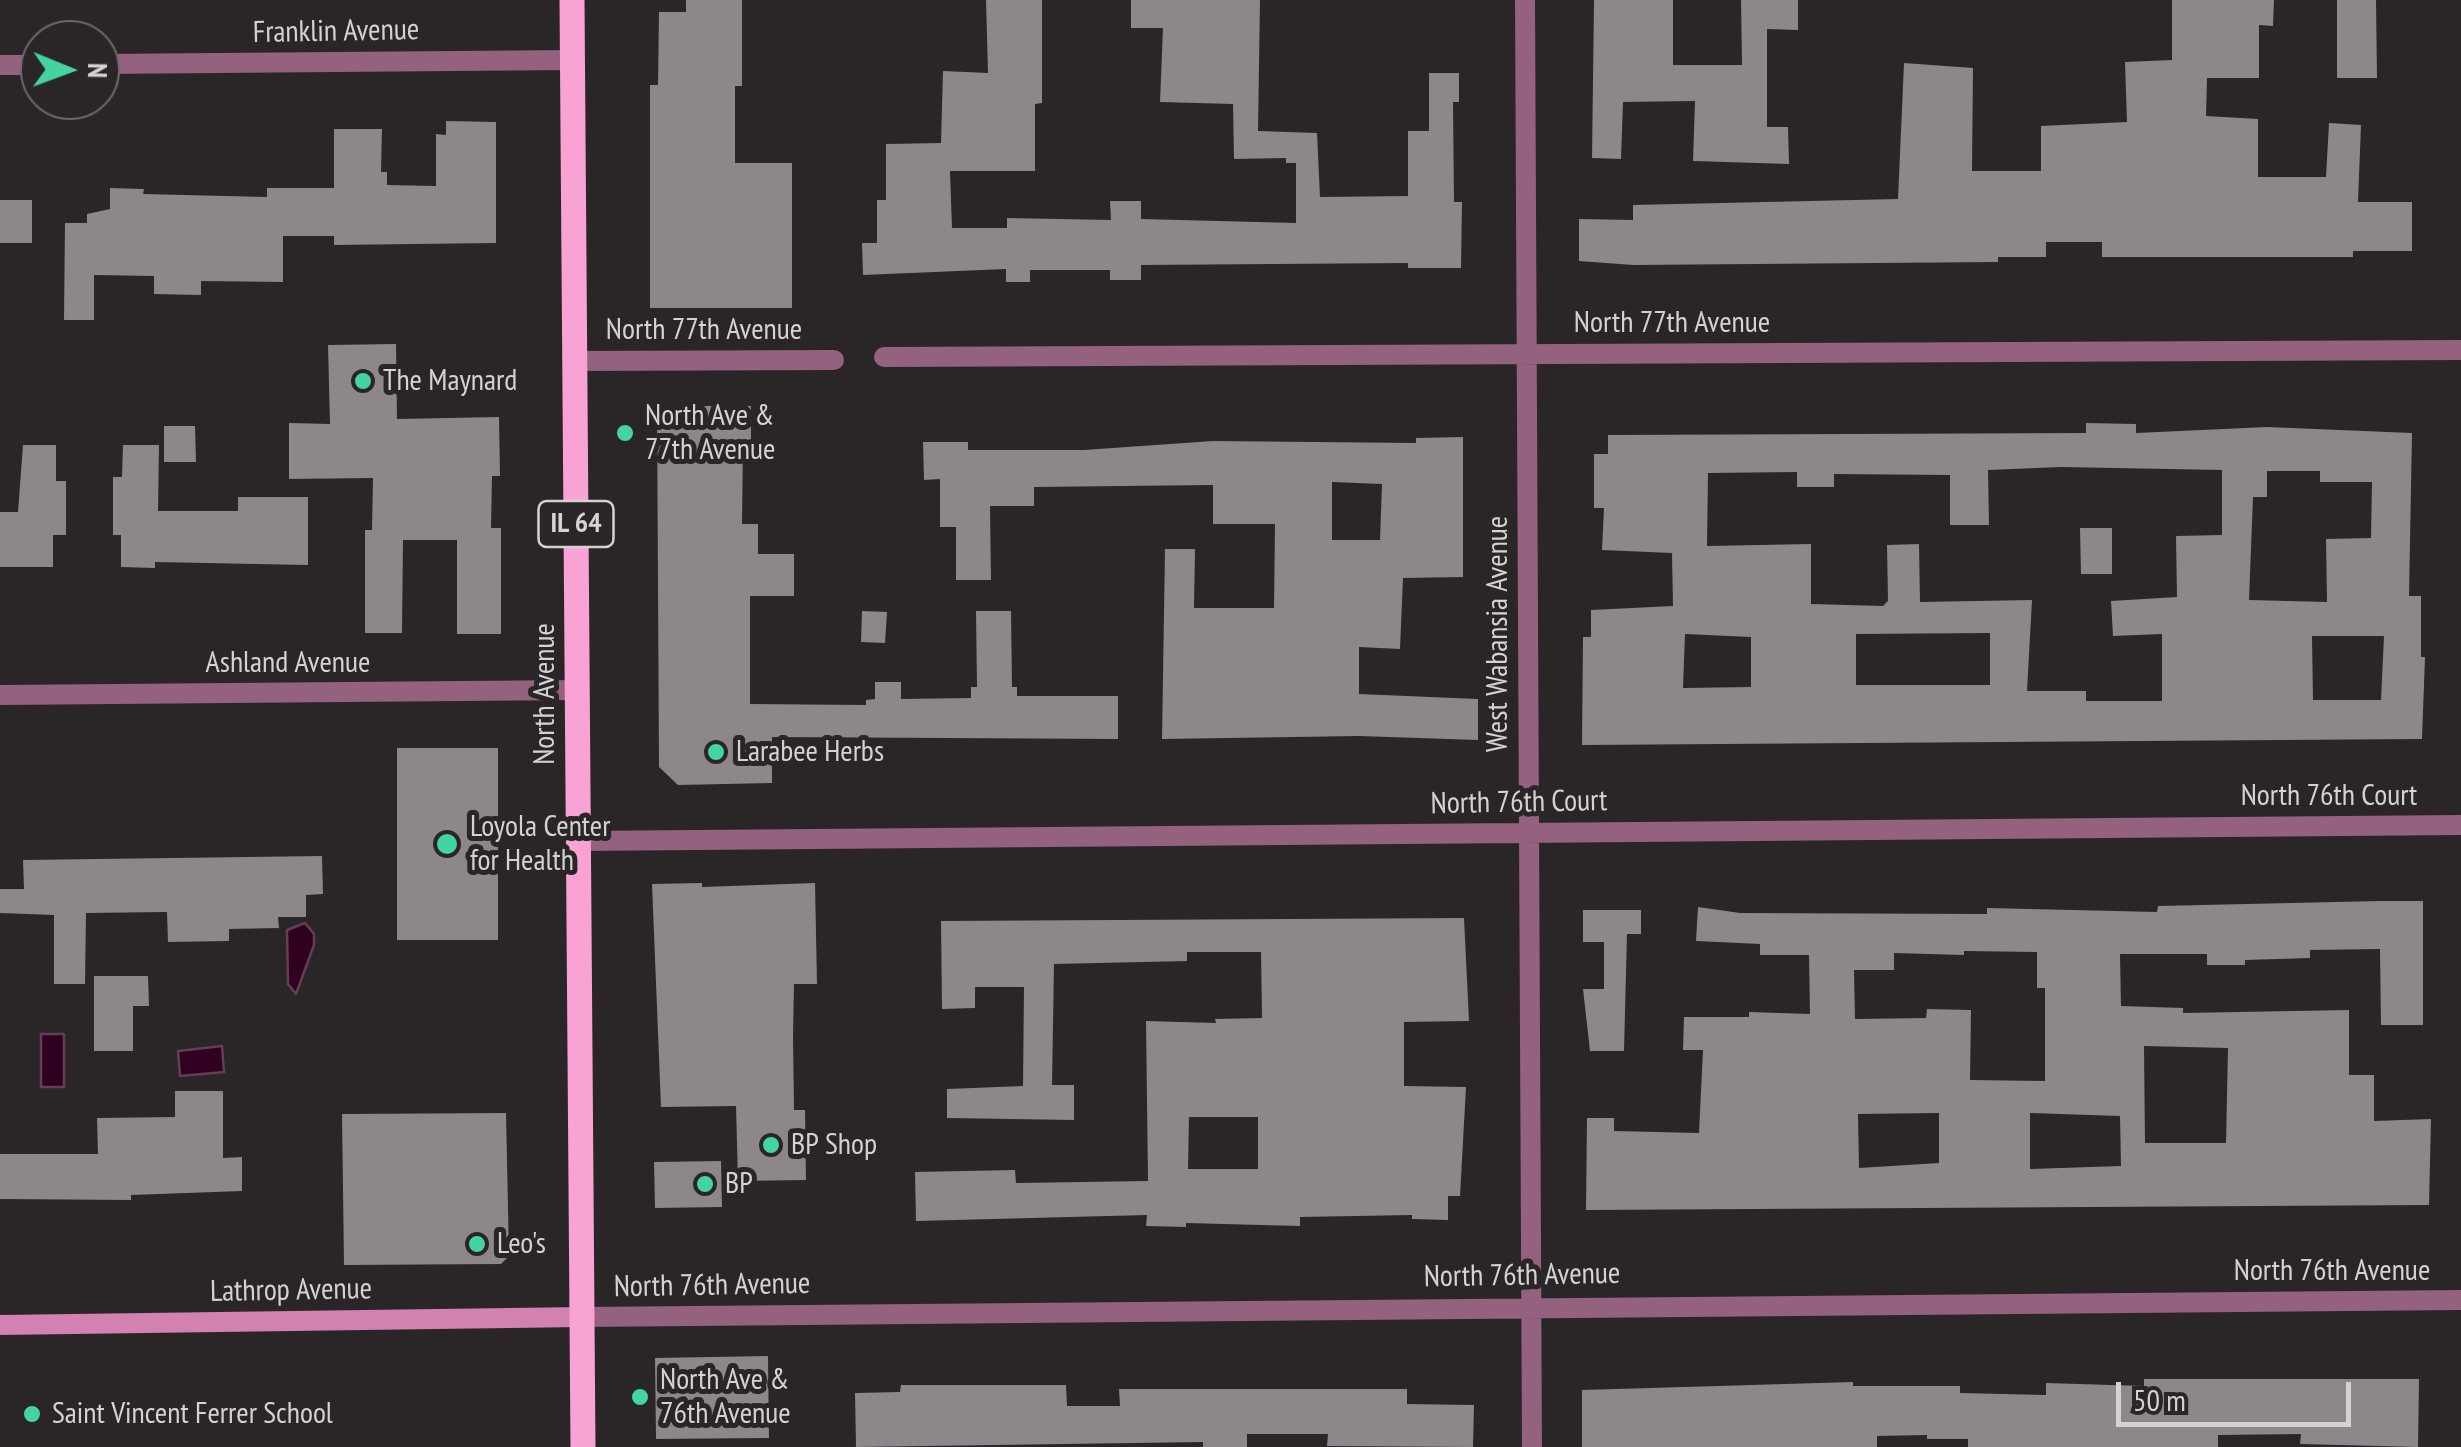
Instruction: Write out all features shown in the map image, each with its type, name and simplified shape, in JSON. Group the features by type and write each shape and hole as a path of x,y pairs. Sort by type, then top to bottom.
{"main road":[{"name":"North Avenue","path":"572,0 583,1447"}],"street":[{"name":"West Wabansia Avenue","path":"1525,0 1532,1447"},
{"name":"Franklin Avenue","path":"120,64 572,60"},
{"name":"North 77th Avenue","path":"884,358 2461,350"},
{"name":"North 77th Avenue","path":"575,361 834,360"},
{"name":"Ashland Avenue","path":"0,695 578,690"},
{"name":"North 76th Court","path":"578,841 2461,825"},
{"name":"North 76th Avenue","path":"583,1318 2461,1300"},
{"name":"Lathrop Avenue","path":"0,1326 583,1318"}],"shaded area":[{"path":"305,923 314,934 314,945 296,994 288,984 287,930"},
{"path":"41,1034 64,1034 64,1087 41,1087"},
{"path":"222,1046 224,1072 180,1076 178,1051"}],"building":[{"path":"686,0 742,0 742,86 735,86 735,163 792,163 792,308 650,308 650,85 658,85 659,12 686,12"},
{"path":"986,0 1042,0 1042,103 1035,104 1035,171 950,171 952,228 1007,228 1007,218 1111,220 1110,201 1141,201 1141,219 1296,223 1296,163 1286,163 1286,158 1234,159 1233,104 1160,102 1163,28 1131,28 1131,0 1260,0 1258,131 1317,133 1320,197 1408,196 1408,131 1429,131 1429,73 1459,73 1459,102 1453,102 1454,202 1462,202 1461,268 1408,268 1408,263 1141,265 1141,280 1110,280 1110,270 1030,270 1030,282 1006,282 1006,269 863,275 862,243 877,243 877,200 886,200 886,144 941,143 943,71 988,73"},
{"path":"1594,0 1673,0 1673,65 1742,65 1741,0 1798,0 1798,30 1767,29 1767,127 1788,127 1789,164 1693,161 1695,101 1623,102 1621,159 1592,158"},
{"path":"2172,0 2274,0 2273,26 2259,25 2259,78 2207,78 2206,116 2258,119 2258,177 2326,177 2329,123 2361,125 2358,202 2412,202 2412,251 2353,251 2353,257 2102,257 2102,242 2046,242 2046,257 1998,257 1998,262 1633,265 1579,261 1579,219 1633,220 1633,205 1898,199 1904,63 1973,68 1972,171 2041,171 2041,126 2127,122 2125,62 2172,60"},
{"path":"2337,0 2376,0 2377,78 2337,78"},
{"path":"446,121 496,122 496,243 334,245 334,236 283,236 283,282 201,281 201,295 154,294 154,276 94,275 94,320 64,320 65,223 87,223 87,214 110,209 110,188 144,189 143,194 267,197 267,188 334,188 334,129 382,129 381,172 387,172 387,185 436,186 436,134 446,135"},
{"path":"0,200 32,200 32,243 0,243"},
{"path":"396,344 397,419 499,417 500,476 492,476 491,528 501,528 501,634 457,634 457,540 403,540 402,633 365,633 365,530 372,530 373,478 289,479 289,423 330,424 328,345"},
{"path":"657,406 751,406 751,441 743,441 742,524 758,524 758,554 794,554 794,596 750,596 750,704 866,705 866,700 875,699 875,682 901,682 901,699 971,698 971,687 977,687 976,611 1011,611 1012,687 1017,687 1017,696 1118,696 1118,739 772,737 772,783 678,785 659,767"},
{"path":"2086,423 2136,424 2136,433 2267,427 2412,433 2409,596 2421,596 2421,657 2425,657 2422,739 1582,745 1583,637 1591,637 1591,610 1673,606 1672,553 1602,550 1604,508 1594,508 1594,454 1608,454 1608,435 2086,433","holes":["1988,470 2222,470 2222,535 2176,536 2177,597 2111,601 2113,636 2162,634 2162,701 2086,701 2086,691 2027,691 2032,600 1920,602 1919,544 1887,545 1888,601 1883,606 1811,604 1811,544 1707,546 1708,473 1797,472 1797,487 1834,487 1834,474 1950,475 1950,525 1989,525","2267,471 2320,471 2320,482 2372,482 2371,538 2326,539 2327,602 2249,600 2253,497 2267,497","1990,633 1990,685 1856,685 1856,634","1685,634 1751,637 1751,687 1683,688","2312,636 2384,636 2381,700 2313,700"]},
{"path":"164,426 195,426 196,462 164,462"},
{"path":"1463,437 1463,577 1403,578 1400,649 1359,647 1359,694 1478,699 1478,740 1359,736 1162,739 1165,549 1195,549 1194,608 1274,608 1275,524 1213,524 1213,485 1034,487 1034,506 990,506 991,580 956,580 956,527 940,527 940,479 924,480 923,442 968,442 968,450 1084,450 1213,441 1416,443 1416,438","holes":["1332,482 1382,484 1380,540 1332,540"]},
{"path":"23,445 56,445 56,481 66,481 66,535 53,535 53,567 0,567 0,512 18,512"},
{"path":"123,445 159,445 158,511 238,511 238,497 308,497 308,565 155,562 155,568 121,567 121,535 113,535 113,477 122,477"},
{"path":"2080,528 2112,528 2112,574 2081,574"},
{"path":"862,611 887,612 885,643 861,642"},
{"name":"Loyola Center for Health","path":"397,748 498,748 498,940 397,940"},
{"path":"322,856 323,894 306,895 306,917 278,917 279,928 229,929 229,941 168,942 167,912 86,913 85,984 54,984 54,915 0,913 0,889 24,889 23,860"},
{"path":"702,883 702,887 815,883 817,984 794,984 794,1110 805,1110 806,1180 738,1181 736,1106 661,1107 652,884"},
{"path":"2423,901 2423,1025 2381,1025 2380,949 2310,950 2310,958 2245,960 2245,965 2207,965 2207,954 2120,954 2121,1006 2183,1008 2183,1013 2349,1010 2349,1075 2374,1075 2374,1121 2431,1119 2429,1205 1586,1210 1587,1118 1614,1118 1614,1131 1699,1133 1703,1050 1683,1050 1684,1017 1749,1017 1749,1012 1810,1014 1809,955 1760,955 1760,944 1696,941 1698,907 1740,913 1987,914 1987,908 2157,912 2158,906","holes":["1964,951 2037,952 2037,988 2045,988 2045,1081 1970,1080 1971,1010 1927,1009 1926,1018 1855,1019 1854,970 1894,970 1894,953 1964,955","2144,1046 2228,1048 2226,1143 2145,1143","1939,1113 1939,1163 1859,1168 1858,1114","2030,1113 2120,1116 2121,1166 2030,1169"]},
{"path":"1583,910 1641,910 1641,934 1627,934 1624,1051 1590,1051 1583,989 1604,989 1604,942 1583,942"},
{"path":"1464,918 1469,1021 1404,1022 1404,1086 1466,1087 1460,1196 1448,1196 1448,1220 1412,1219 1412,1215 1300,1217 1300,1226 1186,1223 1186,1227 1146,1226 1147,1215 916,1221 915,1172 1015,1170 1016,1183 1148,1181 1146,1021 1216,1023 1215,1019 1262,1018 1261,952 1187,952 1187,961 1054,964 1052,1085 1074,1085 1074,1120 947,1118 947,1089 1023,1086 1024,987 975,987 975,1008 942,1009 941,921","holes":["1189,1117 1258,1117 1258,1169 1188,1169"]},
{"path":"94,976 148,976 149,1006 133,1006 133,1051 94,1051"},
{"path":"175,1091 223,1091 223,1158 242,1157 242,1191 131,1195 131,1200 0,1199 0,1154 98,1154 97,1118 175,1117"},
{"path":"506,1113 509,1256 501,1264 344,1265 342,1114"},
{"path":"721,1161 722,1207 655,1208 654,1162"},
{"path":"768,1356 769,1438 656,1439 655,1358"},
{"path":"2144,1379 2419,1379 2418,1447 2300,1444 2301,1434 2218,1435 2218,1447 1968,1447 1968,1439 1927,1439 1927,1435 1877,1436 1877,1447 1582,1447 1582,1390 1853,1382 1853,1386 1960,1386 1960,1393 2046,1395 2046,1383 2144,1386"},
{"path":"901,1385 1066,1385 1067,1406 1120,1406 1119,1389 1407,1389 1407,1404 1474,1405 1473,1447 1327,1446 1328,1434 1247,1434 1247,1447 1203,1447 1203,1442 856,1447 855,1393 900,1392"}],"place":[{"name":"The Maynard","path":"363,381"},
{"name":"North Ave & 77th Avenue","path":"625,433"},
{"name":"Larabee Herbs","path":"716,752"},
{"name":"Loyola Center for Health","path":"447,844"},
{"name":"BP Shop","path":"771,1145"},
{"name":"BP","path":"705,1184"},
{"name":"Leo's","path":"477,1244"},
{"name":"North Ave & 76th Avenue","path":"640,1397"},
{"name":"Saint Vincent Ferrer School","path":"32,1414"}]}
